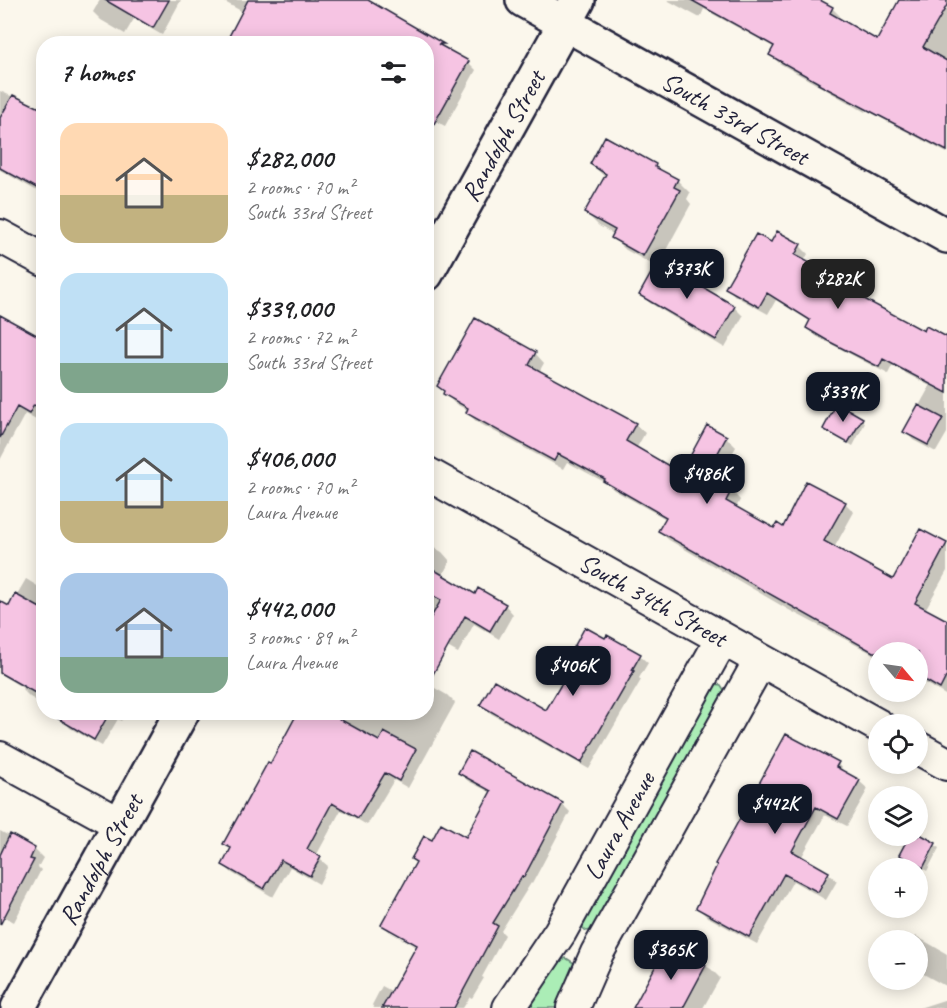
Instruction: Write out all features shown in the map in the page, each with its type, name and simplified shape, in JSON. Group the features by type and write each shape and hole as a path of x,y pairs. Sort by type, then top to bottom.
{"main road":[{"name":"South 33rd Street","path":"523,0 571,12 947,236"},
{"name":"Randolph Street","path":"434,260 571,12"},
{"name":"Randolph Street","path":"18,1008 178,720"}],"street":[{"path":"0,236 36,256"},
{"name":"South 34th Street","path":"434,477 868,720"},
{"name":"Laura Avenue","path":"509,1008 560,932 722,639"},
{"name":"Laura Avenue","path":"573,1008 597,953 760,661"},
{"path":"928,754 947,764"},
{"path":"0,758 120,824"},
{"path":"560,932 597,953"}],"green space":[{"path":"715,684 721,685 726,693 594,930 586,931 580,925"},
{"path":"566,958 574,963 575,967 562,1008 524,1008 560,961"}],"building":[{"path":"105,0 169,0 153,28"},
{"path":"248,0 368,0 430,36 229,36"},
{"path":"691,0 820,0 833,7 830,13 877,40 899,0 947,0 947,5 923,47 947,61 947,151 818,84 769,55 774,46"},
{"path":"434,38 444,44 438,44 469,61 434,124"},
{"path":"13,95 36,106 36,188 0,168 0,118"},
{"path":"605,136 678,179 674,187 680,190 643,256 611,238 615,230 584,213 606,174 590,164"},
{"path":"777,231 801,244 795,255 832,275 834,273 852,282 850,287 855,290 853,293 924,331 926,326 947,337 947,393 883,359 879,367 828,341 806,328 810,320 767,293 759,307 725,288 756,234 771,242"},
{"path":"658,261 735,306 716,340 639,295"},
{"path":"0,315 36,335 36,406 34,405 29,414 17,407 0,438"},
{"path":"475,318 536,352 529,365 636,423 626,441 681,473 707,425 727,436 706,475 732,489 726,501 774,528 777,523 783,527 806,481 846,502 824,541 893,579 920,529 947,543 915,603 947,620 947,675 940,689 928,682 928,642 868,642 868,649 658,531 666,517 603,481 605,479 558,454 554,461 466,413 468,408 443,394 444,391 437,386"},
{"path":"837,403 863,418 848,443 823,429"},
{"path":"918,405 943,418 928,445 903,432"},
{"path":"434,570 475,594 478,588 506,604 490,631 465,616 434,672 434,612 441,600 434,596"},
{"path":"15,594 36,606 36,693 0,673 0,601 9,606"},
{"path":"585,627 605,638 607,635 641,654 632,670 634,671 581,763 480,705 494,680 546,710 569,671 573,661 568,658"},
{"path":"60,720 105,720 94,740"},
{"path":"294,720 341,720 379,741 384,732 416,749 399,781 385,773 358,818 332,803 307,849 321,857 310,876 281,860 264,889 222,865 231,848 223,844 268,762 270,764"},
{"path":"786,734 839,762 836,767 860,780 838,819 816,807 792,851 829,872 818,892 784,874 749,937 696,908 717,865 715,864"},
{"path":"470,751 563,803 524,877 522,876 493,923 498,926 454,1008 382,1008 417,945 381,925 416,862 411,859 424,836 432,840 441,823 466,837 491,791 458,773"},
{"path":"10,834 35,848 30,859 34,860 0,925 0,855"},
{"path":"928,839 936,843 928,858 905,858 899,855 904,846 928,846"},
{"path":"668,943 706,965 683,1008 633,1008"}]}
